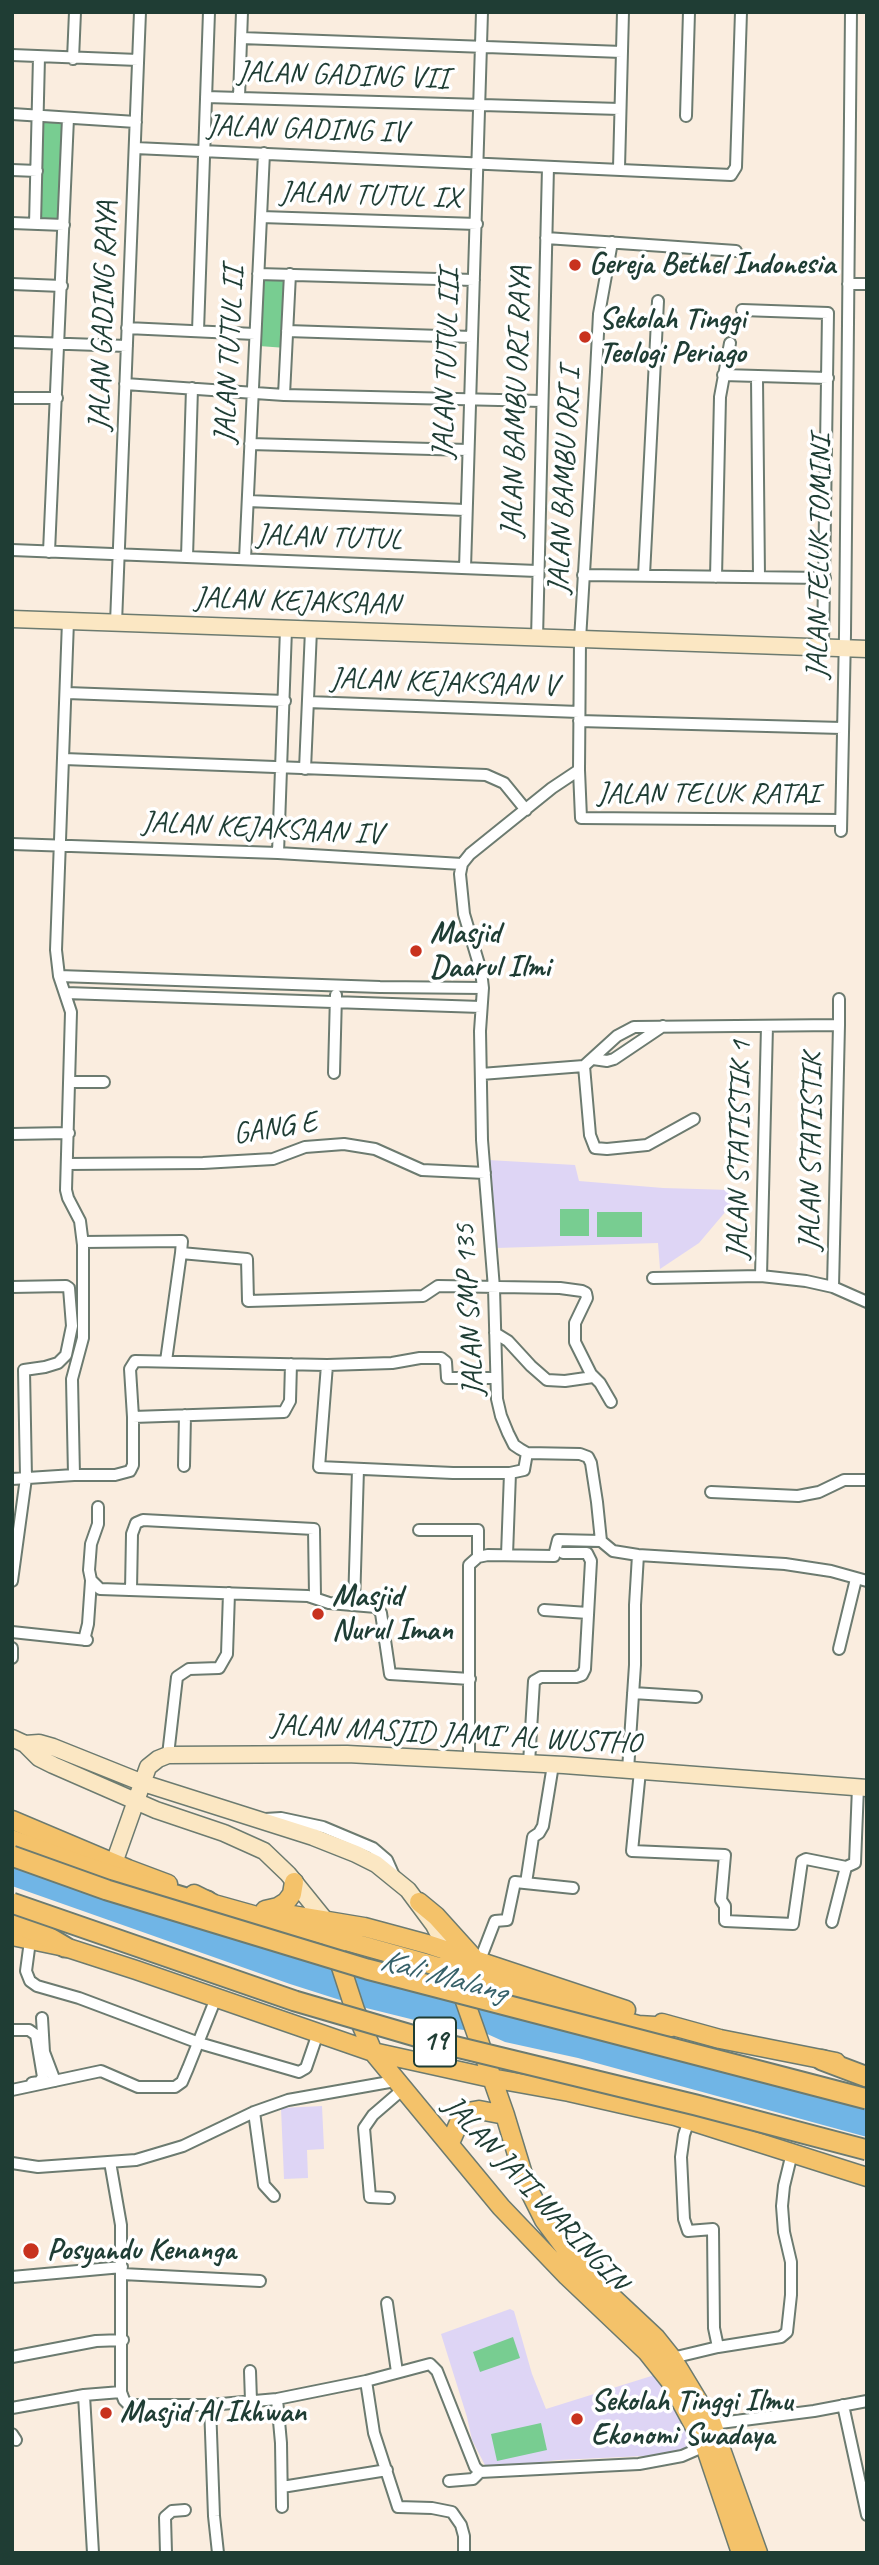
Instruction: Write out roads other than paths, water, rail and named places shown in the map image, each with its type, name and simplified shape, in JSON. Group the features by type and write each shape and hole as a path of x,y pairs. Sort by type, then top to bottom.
{"highway":[{"path":"12,1840 98,1871 186,1898 207,1901"},
{"name":"19","path":"12,1856 107,1890 367,1969 867,2099"},
{"name":"19","path":"12,1903 295,2001 432,2041 867,2150"},
{"path":"12,1923 43,1934 65,1947"},
{"path":"822,2060 867,2077"}],"main road":[{"path":"12,1820 191,1892 207,1901 425,1962 457,1979 638,2025 672,2027"},
{"path":"265,1910 286,1902 292,1894 294,1882"},
{"path":"207,1901 265,1910 332,1938 364,1927 476,1959 672,2027 867,2070"},
{"path":"419,1902 436,1916 476,1959"},
{"path":"21,1938 65,1947 373,2052 689,2120 867,2177"},
{"name":"JALAN JATI WARINGIN","path":"332,1938 355,2010 373,2052 502,2207 562,2271 647,2352 670,2381 705,2446 741,2553"},
{"name":"JALAN JATI WARINGIN","path":"447,1950 505,2115 526,2184 544,2220 577,2264 656,2338 672,2358 712,2424 758,2553"},
{"path":"450,2143 461,2118 468,2112 479,2110 505,2115"}],"street":[{"path":"73,58 75,12"},
{"name":"JALAN GADING RAYA","path":"116,623 140,12"},
{"path":"198,331 209,12"},
{"path":"239,97 242,12"},
{"name":"JALAN TUTUL III","path":"465,568 482,12"},
{"path":"619,168 623,12"},
{"path":"686,116 689,12"},
{"name":"JALAN GADING IV","path":"135,148 728,175 733,173 736,167 741,12"},
{"name":"JALAN TELUK TOMINI","path":"841,825 851,12"},
{"path":"241,38 622,52"},
{"path":"12,55 138,61"},
{"path":"35,224 39,57"},
{"name":"JALAN GADING VII","path":"206,96 620,109"},
{"path":"12,114 136,122"},
{"path":"49,552 68,118"},
{"name":"JALAN TUTUL II","path":"245,559 264,153"},
{"name":"JALAN BAMBU ORI RAYA","path":"537,639 548,167"},
{"path":"12,170 37,171"},
{"name":"JALAN TUTUL IX","path":"261,218 477,224"},
{"path":"12,223 64,225"},
{"path":"547,238 736,251"},
{"name":"JALAN BAMBU ORI I","path":"579,770 580,640 599,314 612,242"},
{"path":"258,274 474,280"},
{"path":"284,395 290,274"},
{"path":"12,284 62,286"},
{"path":"848,284 867,284"},
{"path":"644,575 658,301"},
{"name":"JALAN TELUK TOMINI","path":"742,310 828,313 823,647"},
{"path":"127,328 255,334"},
{"path":"287,331 472,337"},
{"path":"12,342 127,346"},
{"path":"716,576 720,397 730,343"},
{"path":"723,376 828,378"},
{"path":"757,378 759,577"},
{"path":"125,384 284,395 542,401"},
{"path":"187,557 192,388"},
{"path":"12,398 57,398"},
{"path":"250,444 468,450"},
{"path":"248,501 466,510"},
{"name":"JALAN TUTUL","path":"12,550 537,571"},
{"path":"583,575 825,578"},
{"name":"JALAN KEJAKSAAN","path":"12,619 867,649"},
{"path":"68,621 56,950 59,976 71,1013 68,1198 80,1220 83,1242 83,1338 72,1379 74,1475"},
{"path":"278,853 286,629"},
{"path":"305,769 311,630"},
{"path":"67,693 285,701"},
{"name":"JALAN KEJAKSAAN V","path":"308,702 842,728"},
{"path":"64,759 486,775 504,783 526,810"},
{"path":"462,864 470,854 579,770"},
{"name":"JALAN TELUK RATAI","path":"579,770 581,818 841,825"},
{"name":"JALAN KEJAKSAAN IV","path":"12,844 278,853 462,864"},
{"name":"JALAN SMP 135","path":"462,864 464,914 481,971 483,988 481,1074 494,1288 496,1378 501,1416 514,1445 527,1453"},
{"path":"59,976 336,986 483,988"},
{"path":"334,1073 336,986"},
{"path":"66,993 481,1007"},
{"path":"839,999 839,1025"},
{"name":"JALAN STATISTIK","path":"589,1063 603,1047 626,1030 644,1026 839,1025 833,1287"},
{"path":"481,1074 607,1061 663,1026"},
{"name":"JALAN STATISTIK 1","path":"761,1276 767,1026"},
{"path":"589,1063 590,1135 595,1148 647,1145 694,1119"},
{"path":"71,1082 104,1082"},
{"path":"12,1134 69,1133"},
{"name":"GANG E","path":"67,1164 203,1163 273,1159 314,1145 344,1144 375,1149 422,1170 485,1173"},
{"path":"83,1242 182,1241 166,1361"},
{"path":"181,1254 247,1259 248,1301 423,1296 438,1286 560,1288 585,1292 585,1304 577,1318 574,1332 578,1350 611,1402"},
{"path":"653,1278 761,1276 806,1281 833,1287 867,1302"},
{"path":"12,1287 63,1284 69,1288 72,1326 66,1354 58,1363 18,1371 26,1478 12,1581"},
{"path":"495,1333 508,1340 547,1380 565,1381 593,1377"},
{"path":"12,1479 115,1475 130,1471 133,1465 133,1418 130,1369 135,1361 327,1365 383,1364 420,1358 441,1358 446,1362 447,1378 496,1378"},
{"path":"133,1418 284,1412 290,1401 291,1364"},
{"path":"327,1365 319,1467 510,1473 524,1470 527,1453 580,1454 587,1457 591,1463 601,1541"},
{"path":"184,1466 185,1415"},
{"path":"354,1605 358,1469"},
{"path":"506,1555 510,1473"},
{"path":"711,1492 798,1496 819,1492 844,1480 867,1480"},
{"path":"12,1632 85,1640 90,1613 89,1554 98,1524 97,1507"},
{"path":"131,1590 132,1534 136,1523 142,1520 314,1529 315,1597"},
{"path":"419,1530 478,1530 478,1557"},
{"path":"469,1760 468,1572 469,1565 478,1557 554,1556 558,1540 601,1541 613,1550 638,1555 785,1564 831,1571 861,1580 839,1649"},
{"path":"529,1763 534,1681 541,1677 582,1675 585,1669 590,1557 587,1553 563,1553"},
{"path":"638,1555 633,1693 632,1851 725,1855 721,1900 725,1906 724,1921 793,1924 802,1861 806,1859 846,1867 855,1863 862,1788"},
{"path":"91,1580 100,1589 315,1597 329,1603 379,1608 390,1674 470,1679"},
{"path":"114,1863 148,1767 168,1755 177,1677 189,1669 219,1668 227,1654 229,1593"},
{"path":"544,1610 588,1613"},
{"path":"12,1648 12,1658"},
{"path":"633,1693 696,1697"},
{"name":"JALAN JATI WARINGIN","path":"19,1741 52,1747 143,1783 356,1854 376,1864 396,1879 419,1902 447,1950"},
{"name":"JALAN JATI WARINGIN","path":"19,1741 39,1758 137,1801 264,1851 294,1882 332,1938"},
{"name":"JALAN MASJID JAMI' AL WUSTHO","path":"168,1755 347,1754 529,1763 862,1788"},
{"path":"526,1883 533,1837 543,1826 553,1765"},
{"path":"832,1922 846,1867"},
{"path":"476,1959 495,1921 507,1920 515,1882 573,1888"},
{"path":"21,1938 26,1971 30,1981 37,1986 79,1998 199,2043 299,2072 306,2068 318,2033"},
{"path":"12,2088 101,2071 138,2087 175,2087 182,2082 216,1998"},
{"path":"43,2018 44,2052 55,2081"},
{"path":"12,2030 29,2030 36,2035 43,2077 39,2082 12,2088"},
{"path":"12,2164 38,2167 136,2160 183,2146 254,2112 288,2100 399,2086"},
{"path":"389,2198 372,2199 369,2194 364,2128 399,2086"},
{"path":"254,2112 264,2185 274,2196"},
{"path":"689,2120 681,2157 684,2220 688,2231 713,2229 714,2328 718,2347"},
{"path":"672,2358 781,2337 787,2332 791,2295 790,2262 782,2206 783,2186 792,2153"},
{"path":"110,2162 121,2225 121,2392 124,2400 129,2404 141,2406 211,2405 277,2399 366,2381 425,2364 434,2366 475,2467 480,2472"},
{"path":"12,2277 122,2271 260,2281"},
{"path":"387,2303 397,2372"},
{"path":"12,2357 96,2341 123,2340"},
{"path":"250,2371 251,2401"},
{"path":"366,2381 374,2433 398,2507 432,2508 452,2512 461,2525 464,2553"},
{"path":"12,2407 121,2392"},
{"path":"84,2395 93,2553"},
{"path":"277,2399 282,2507"},
{"path":"712,2424 867,2401"},
{"path":"211,2405 214,2516 218,2553"},
{"path":"842,2406 867,2515"},
{"path":"449,2481 473,2479 480,2472 639,2464 682,2456 705,2446"},
{"path":"282,2487 387,2470"},
{"path":"166,2553 165,2517 172,2511 185,2510"}],"water":[{"path":"12,1856 107,1890 867,2099 867,2137 578,2058 505,2042 485,2033 443,2027 362,2007 290,1984 12,1886"}],"place":[{"name":"Gereja Bethel Indonesia","path":"575,265"},
{"name":"Sekolah Tinggi Teologi Periago","path":"585,337"},
{"name":"Masjid Daarul Ilmi","path":"416,951"},
{"name":"Masjid Nurul Iman","path":"318,1614"},
{"name":"Posyandu Kenanga","path":"31,2251"},
{"name":"Masjid Al Ikhwan","path":"106,2413"},
{"name":"Sekolah Tinggi Ilmu Ekonomi Swadaya","path":"577,2419"}],"water label":[{"name":"Kali Malang","path":"443,1977"}]}
